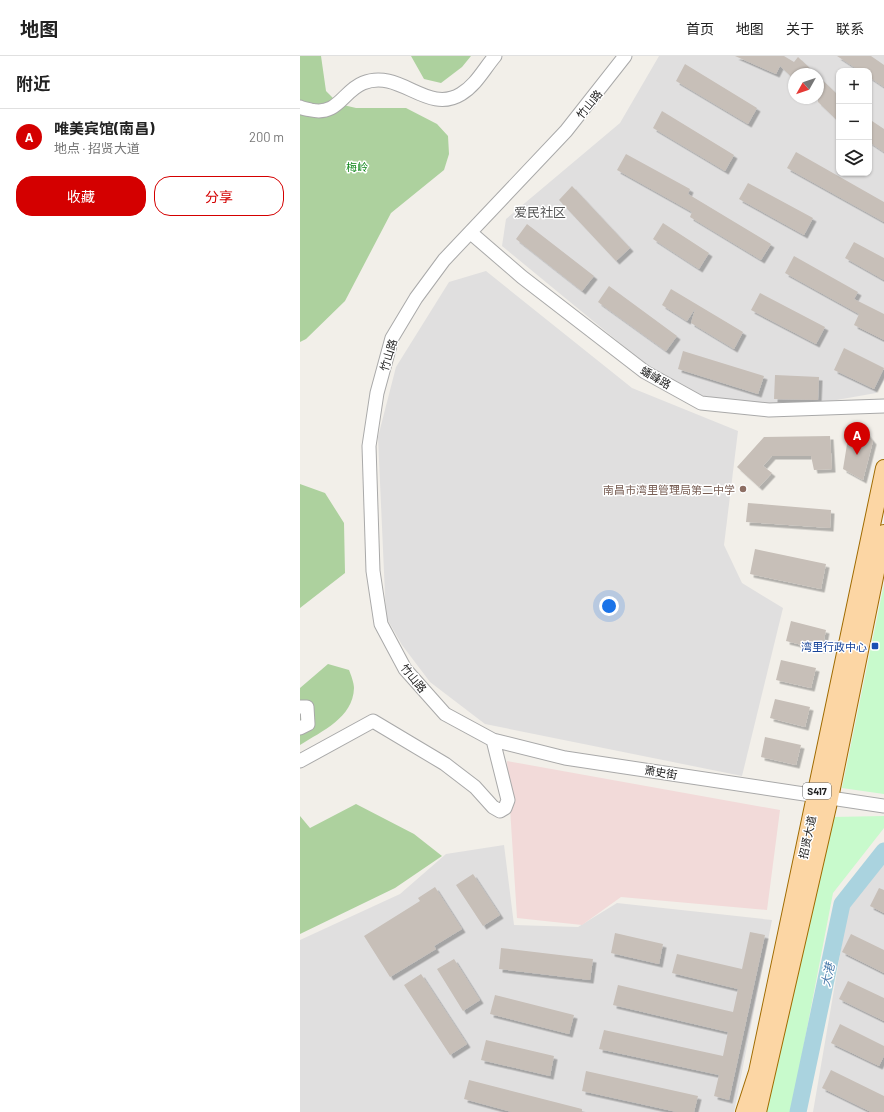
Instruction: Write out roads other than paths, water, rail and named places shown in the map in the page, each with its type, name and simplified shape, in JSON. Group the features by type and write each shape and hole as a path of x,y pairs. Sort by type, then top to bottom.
{"main road":[{"name":"招贤大道","path":"758,1112 823,797 884,468"},
{"name":"招贤大道","path":"744,1112 757,1072 884,533"}],"street":[{"path":"300,106 318,112 332,108 362,83 377,81 396,82 431,99 451,100 462,94 475,82 495,56"},
{"name":"竹山路","path":"446,714 405,669 381,624 373,571 369,446 377,393 392,338 416,298 444,260 566,131 625,56"},
{"name":"蟠峰路","path":"471,233 522,277 645,372 701,403 769,410 884,406"},
{"path":"300,707 307,707 308,724 300,728"},
{"name":"萧史街","path":"446,714 493,740 565,758 883,806"},
{"path":"300,761 373,721 445,764 475,787 493,807 500,811 505,808 508,800 493,740"}],"waterway":[{"name":"大港","path":"798,1112 842,904 884,851"}],"place":[{"name":"唯美宾馆(南昌)","path":"857,455"},
{"name":"南昌市湾里管理局第二中学","path":"743,489"},
{"name":"湾里行政中心","path":"875,646"}],"district":[{"name":"爱民社区","path":"540,212"}],"park label":[{"name":"梅岭","path":"357,166"}]}
